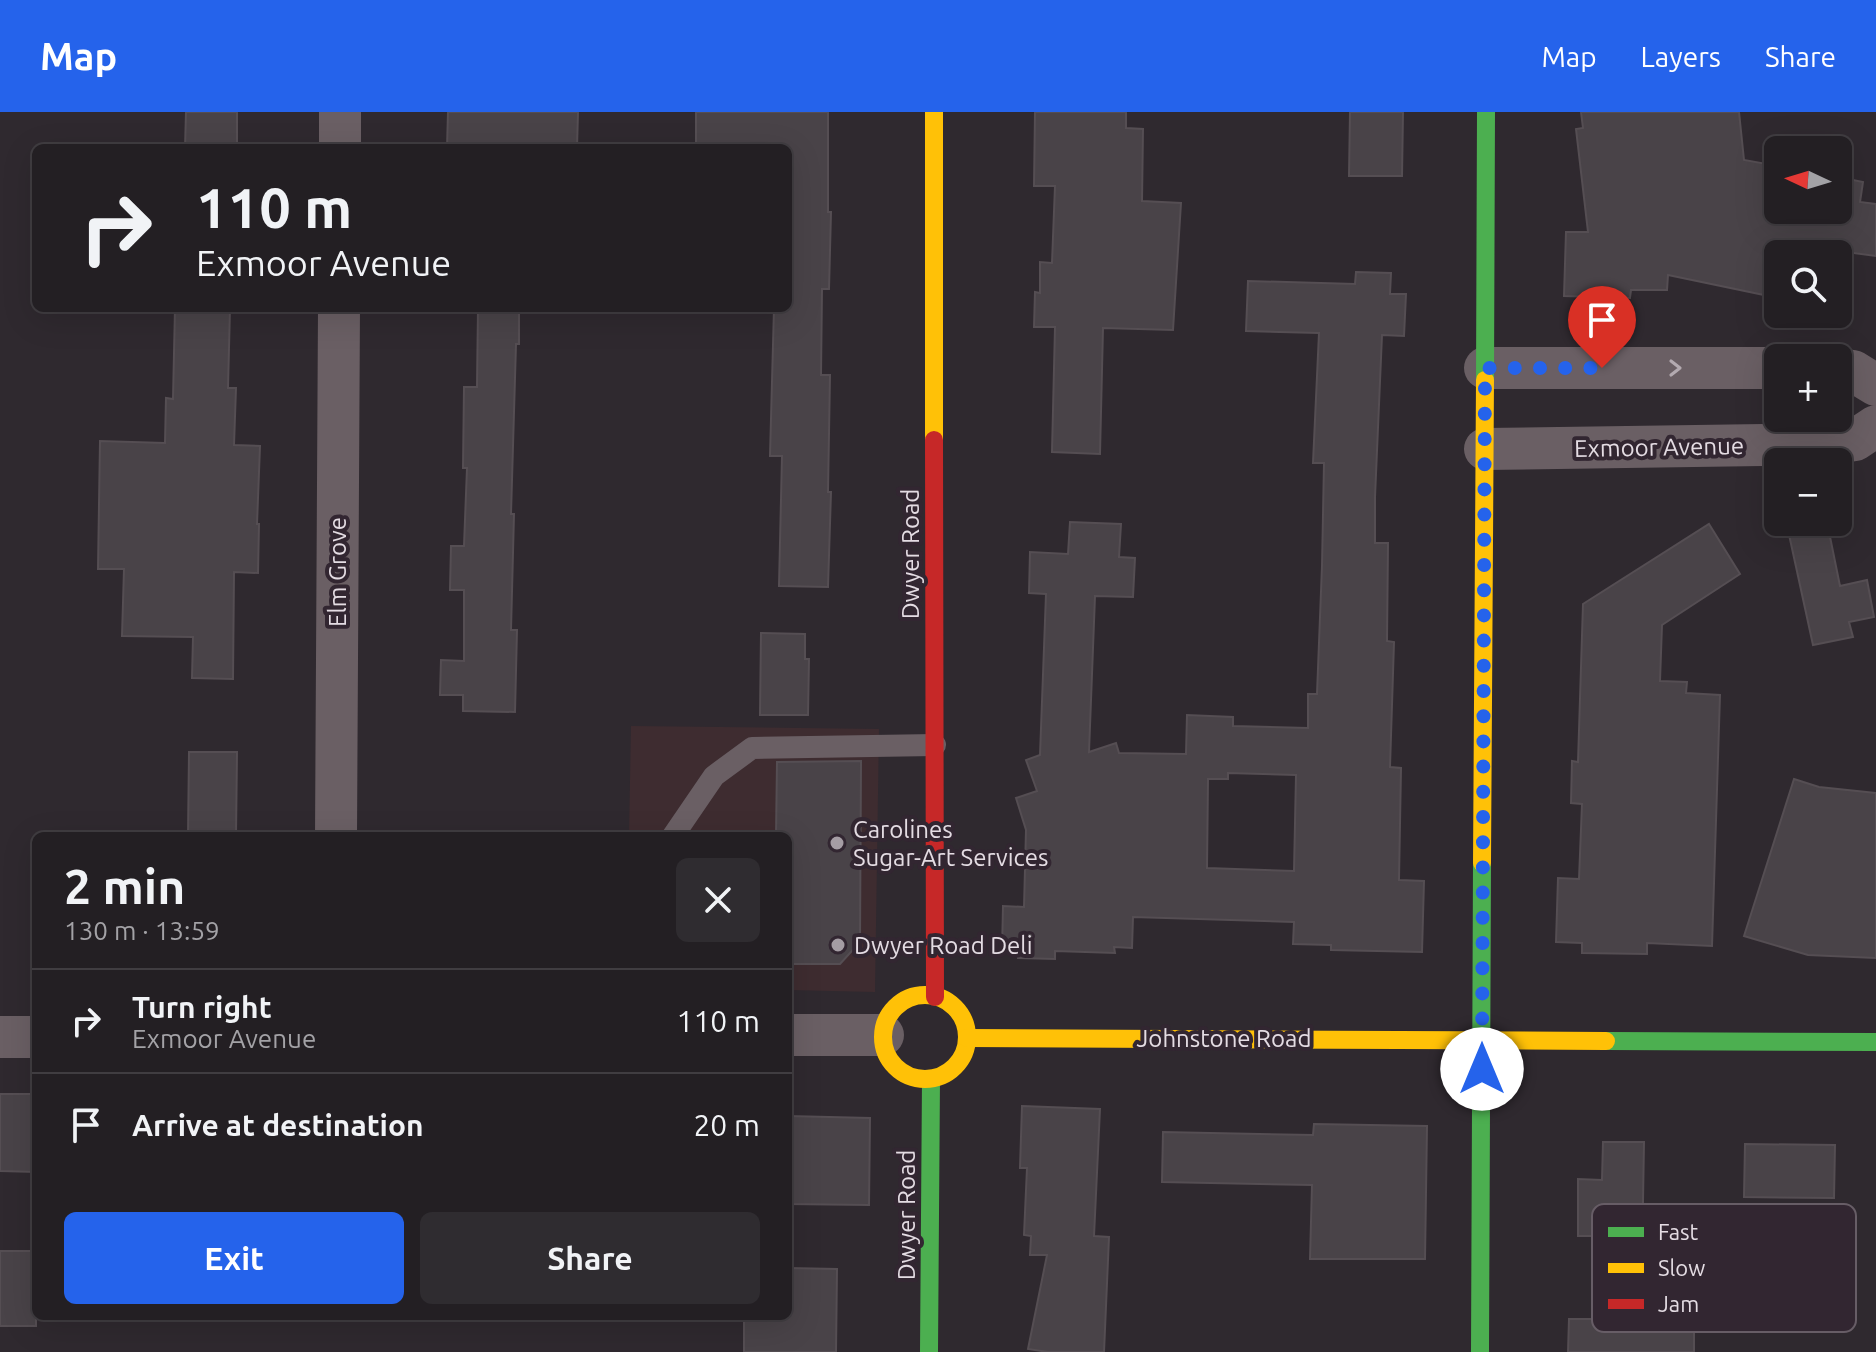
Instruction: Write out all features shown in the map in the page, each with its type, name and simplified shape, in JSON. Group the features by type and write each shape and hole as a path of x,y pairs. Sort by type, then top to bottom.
{"street":[{"path":"340,112 340,144"},
{"name":"Dwyer Road","path":"934,112 935,997"},
{"path":"1480,1352 1486,112"},
{"name":"Elm Grove","path":"336,832 339,312"},
{"path":"1485,368 1764,368"},
{"path":"1852,371 1876,385"},
{"name":"Exmoor Avenue","path":"1485,449 1829,444 1855,440 1876,426"},
{"path":"920,995 935,997 959,1013 967,1038 964,1052 956,1065 945,1074 931,1079 916,1079 902,1073 891,1063 884,1050 883,1035 886,1021 894,1008 920,995"},
{"path":"792,1035 883,1035"},
{"path":"0,1037 32,1037"},
{"name":"Johnstone Road","path":"967,1038 1876,1042"},
{"name":"Dwyer Road","path":"929,1352 931,1079"}],"lane":[{"path":"676,832 714,776 752,748 935,745"}],"shaded area":[{"path":"631,726 879,729 875,992 792,990 792,832 629,832"}],"building":[{"path":"186,112 237,112 237,144 185,144"},
{"path":"448,112 578,112 577,144 447,144"},
{"path":"696,112 828,112 828,212 831,212 829,289 822,289 821,375 830,375 828,587 779,586 782,456 770,456 774,312 792,312 792,144 696,144"},
{"path":"1035,112 1126,112 1126,128 1143,129 1142,201 1181,203 1173,330 1103,328 1100,454 1052,452 1055,327 1034,327 1035,292 1040,293 1040,262 1052,263 1055,186 1034,186"},
{"path":"1350,112 1403,112 1402,176 1349,176"},
{"path":"1581,112 1739,112 1744,160 1764,164 1764,224 1852,224 1852,180 1863,182 1860,202 1876,204 1876,256 1852,253 1852,240 1764,240 1764,295 1668,275 1667,290 1631,290 1630,298 1564,296 1566,232 1588,232 1576,129 1583,128"},
{"path":"1356,272 1391,273 1390,294 1406,294 1404,336 1382,335 1375,543 1388,543 1387,641 1394,642 1390,767 1401,768 1399,880 1424,881 1422,952 1331,950 1331,945 1293,944 1294,922 1133,917 1132,948 1114,947 1115,953 1055,951 1055,959 1018,958 1017,952 1002,951 1003,906 1024,907 1026,830 1016,798 1037,791 1026,760 1040,755 1046,594 1029,593 1030,552 1068,554 1070,522 1121,524 1119,557 1135,558 1133,597 1095,596 1089,752 1116,743 1119,753 1186,754 1187,715 1233,717 1233,726 1308,728 1308,694 1317,694 1322,566 1324,463 1313,463 1319,333 1246,331 1248,281 1355,284","holes":["1228,773 1296,775 1294,871 1207,868 1208,779 1228,779"]},
{"path":"175,312 230,312 228,388 236,388 234,445 260,446 258,573 234,572 233,679 192,678 193,637 122,636 124,569 98,569 100,441 165,443 166,398 173,399"},
{"path":"478,312 519,312 511,514 514,514 511,630 517,630 515,712 463,711 463,695 440,695 441,660 464,661 464,590 450,590 451,546 464,546 467,468 463,468 464,387 477,387"},
{"path":"1709,524 1740,574 1662,625 1660,681 1687,682 1686,693 1720,695 1712,946 1647,943 1647,954 1582,953 1582,943 1556,942 1558,878 1579,879 1582,804 1571,803 1572,761 1578,762 1583,604"},
{"path":"1789,536 1830,536 1840,586 1867,580 1874,617 1849,622 1853,637 1813,645"},
{"path":"761,633 805,634 805,659 809,659 808,715 760,715"},
{"path":"189,752 237,752 236,832 188,832"},
{"path":"861,761 860,942 840,964 792,964 792,832 776,832 777,762"},
{"path":"1794,779 1819,787 1876,793 1876,958 1808,955 1744,936"},
{"path":"0,1094 32,1094 32,1172 0,1171"},
{"path":"1022,1106 1100,1109 1094,1236 1109,1237 1104,1352 1028,1349 1047,1255 1030,1255 1031,1236 1024,1235 1027,1168 1020,1168"},
{"path":"792,1116 870,1118 869,1205 792,1204"},
{"path":"1314,1124 1427,1126 1425,1259 1310,1259 1312,1185 1162,1182 1163,1132 1313,1135"},
{"path":"1603,1142 1644,1142 1643,1204 1592,1204 1592,1236 1578,1236 1578,1179 1602,1180"},
{"path":"1745,1144 1835,1145 1834,1198 1744,1197"},
{"path":"0,1251 32,1251 32,1320 36,1320 36,1326 0,1326"},
{"path":"792,1268 837,1269 836,1352 744,1352 744,1320 792,1320"},
{"path":"1569,1319 1592,1319 1592,1332 1694,1332 1694,1352 1568,1352"}],"traffic: fast":[{"path":"1485,380 1486,112"},
{"path":"1480,1352 1482,863"},
{"path":"1606,1041 1876,1042"},
{"path":"929,1352 931,1079"}],"traffic: slow":[{"path":"934,112 934,440"},
{"path":"1482,863 1485,380"},
{"path":"925,995 941,998 960,1014 967,1037 964,1053 948,1072 925,1079 909,1076 890,1060 883,1037 886,1021 902,1002 925,995"},
{"path":"967,1038 1606,1041"}],"traffic: jam":[{"path":"934,440 935,997"}],"place":[{"name":"Carolines Sugar-Art Services","path":"837,843"},
{"name":"Dwyer Road Deli","path":"838,945"}],"route":[{"path":"1482,1069 1485,368 1602,368"}]}
